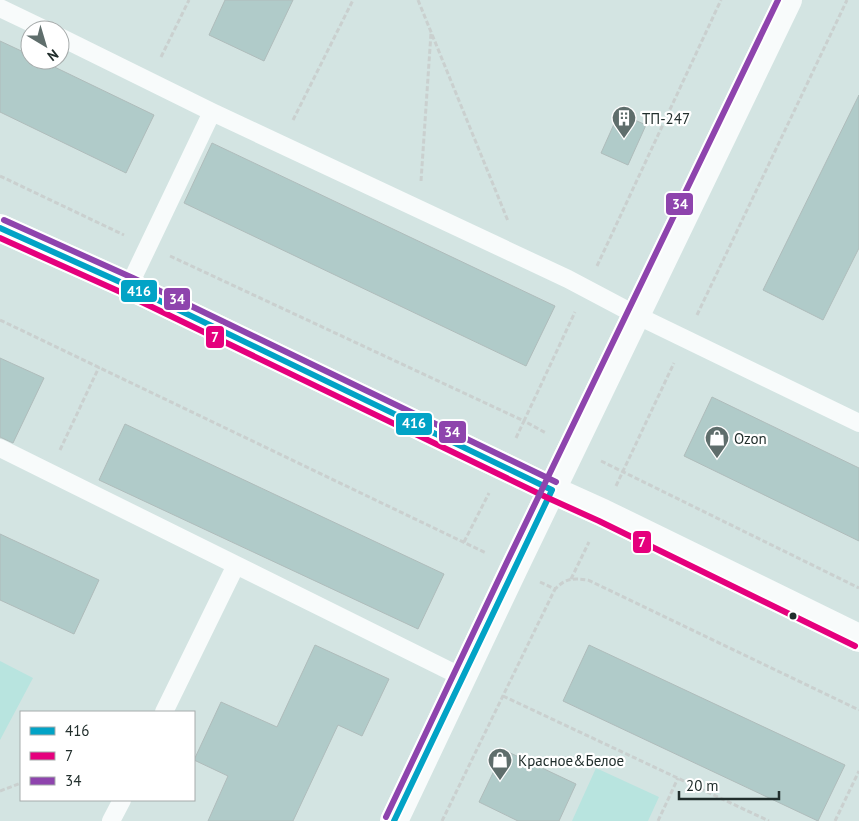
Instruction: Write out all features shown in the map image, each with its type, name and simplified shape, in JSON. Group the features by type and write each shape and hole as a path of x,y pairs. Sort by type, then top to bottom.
{"main road":[{"path":"394,821 788,0"},
{"path":"0,228 128,286 603,513 859,638"}],"lane":[{"path":"0,8 25,20"},
{"path":"70,42 212,112 568,279 586,290 686,339 857,417"},
{"path":"128,286 212,112"},
{"path":"0,448 462,677"},
{"path":"164,711 236,565"},
{"path":"111,821 121,801"}],"path":[{"path":"149,80 189,0"},
{"path":"281,144 353,0"},
{"path":"418,0 523,258"},
{"path":"0,176 524,422 721,0"},
{"path":"571,580 847,0"},
{"path":"419,209 431,32"},
{"path":"0,320 464,542 555,589"},
{"path":"49,473 99,367"},
{"path":"442,821 555,589 562,582 575,578 588,580 859,710"},
{"path":"503,696 678,778 762,820 769,821"},
{"path":"835,821 859,771"},
{"path":"658,821 678,778"},
{"path":"0,791 20,783"}],"shaded area":[{"path":"0,661 33,678 0,740"},
{"path":"596,768 659,797 648,821 572,821"}],"building":[{"path":"225,0 293,0 264,61 209,35"},
{"path":"0,41 20,50 20,70 61,70 154,115 126,173 0,112"},
{"path":"859,95 859,248 823,320 763,290"},
{"name":"ТП-247","path":"619,113 646,125 628,165 601,153"},
{"path":"212,143 555,306 526,366 184,203"},
{"path":"0,358 44,378 13,443 0,437"},
{"path":"712,397 859,468 859,541 684,456"},
{"path":"125,424 444,574 418,629 99,480"},
{"path":"0,534 99,580 74,634 0,600"},
{"path":"315,645 389,679 362,736 338,725 293,821 208,821 228,776 195,760 195,758 221,702 277,727"},
{"path":"589,645 845,765 818,821 563,701"},
{"path":"504,750 576,784 559,821 518,821 479,802"}],"transit line":[{"name":"34","path":"386,817 778,0"},
{"name":"34","path":"4,220 133,278 556,482"},
{"name":"416","path":"0,228 129,286 552,490"},
{"name":"7","path":"0,238 125,294 855,646"},
{"name":"416","path":"394,821 552,490"}],"place":[{"name":"ТП-247","path":"624,139"},
{"name":"Ozon","path":"717,459"},
{"name":"Красное&Белое","path":"500,781"}]}
